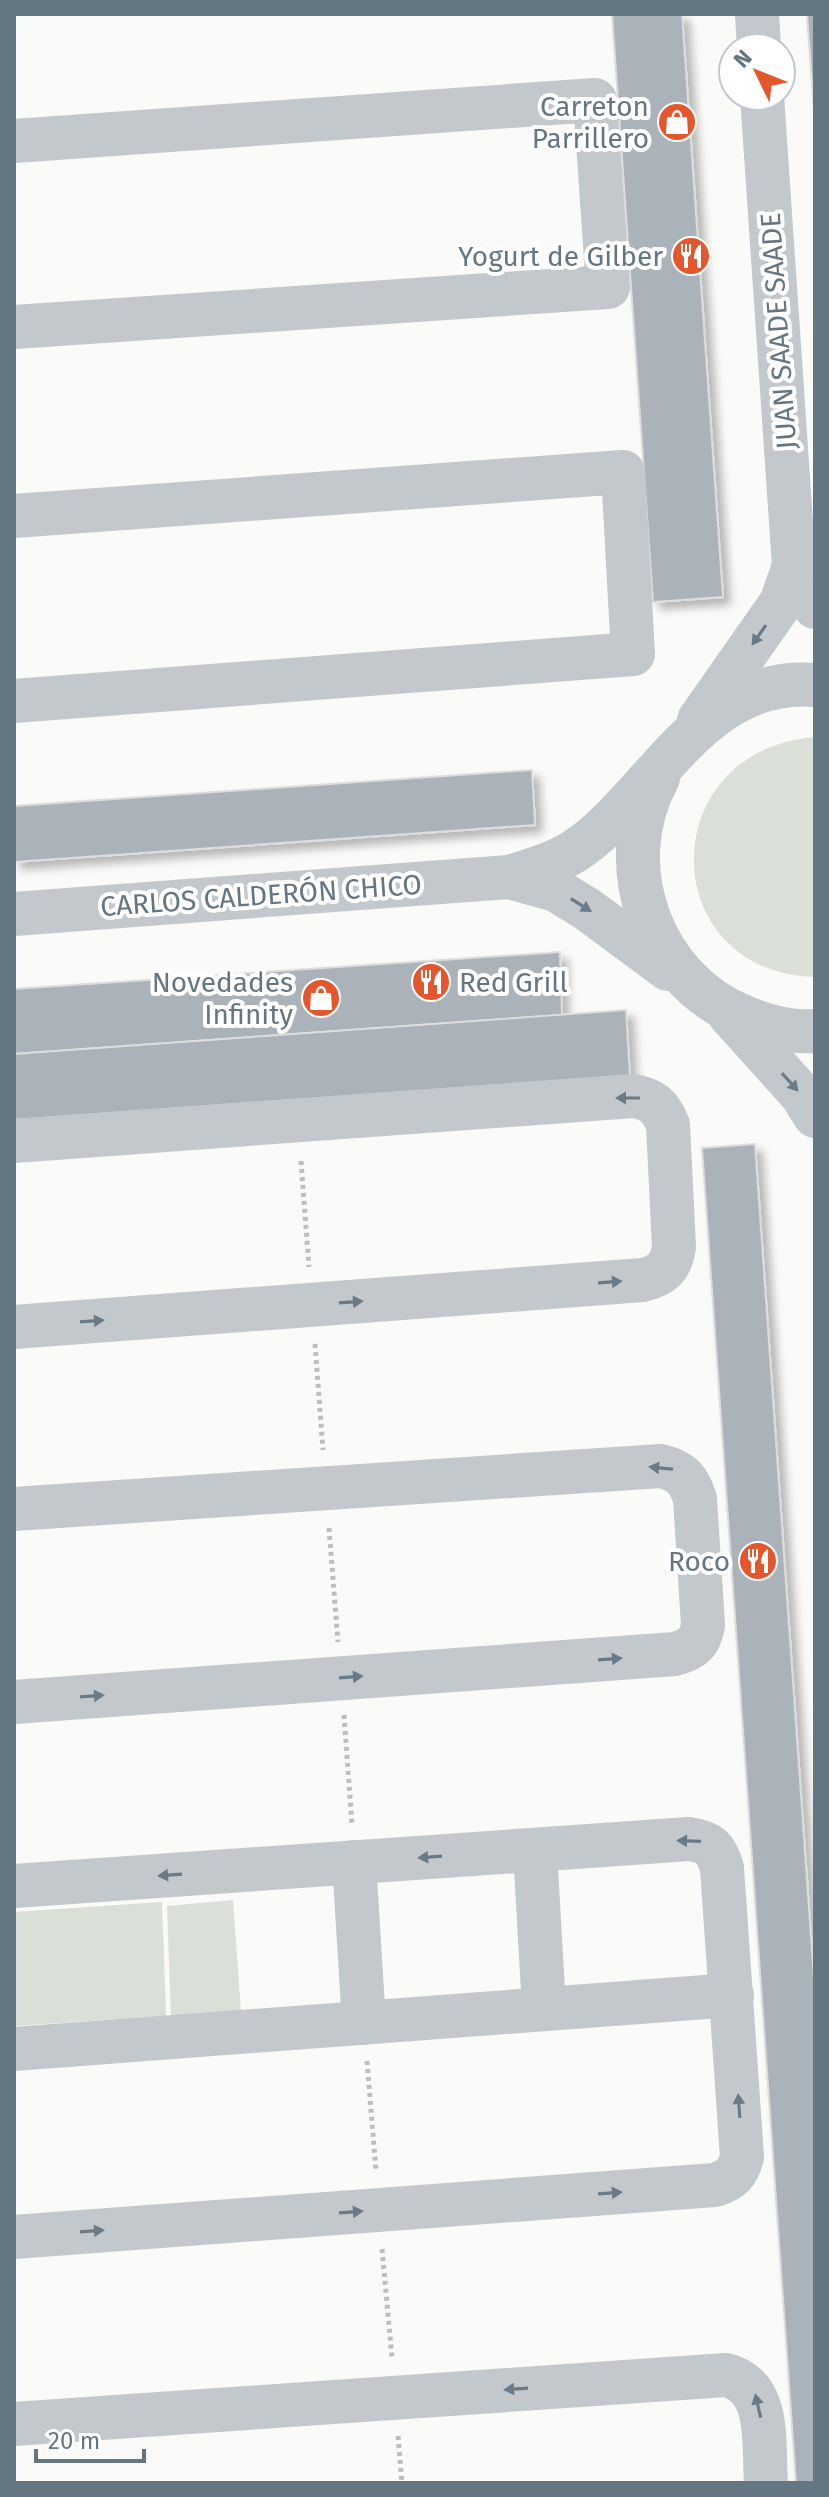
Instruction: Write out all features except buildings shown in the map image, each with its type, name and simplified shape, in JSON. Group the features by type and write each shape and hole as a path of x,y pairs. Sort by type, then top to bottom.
{"street":[{"path":"14,141 595,100 608,287 14,327"},
{"name":"JUAN SAADE SAADE","path":"763,112 794,566"},
{"path":"14,516 623,472 633,654 14,701"},
{"path":"794,566 815,607"},
{"path":"794,566 781,603 679,746 648,797 638,838 638,881 649,922 669,959 801,1094 815,1116"},
{"path":"509,877 555,862 581,848 679,746 723,708 763,691 815,685"},
{"path":"509,877 556,890 587,909 711,1000 765,1026 815,1031"},
{"name":"CARLOS CALDERÓN CHICO","path":"14,914 509,877"},
{"path":"14,1141 633,1096 649,1099 662,1110 668,1125 674,1247 671,1264 658,1276 643,1280 14,1327"},
{"path":"14,1509 661,1466 679,1471 690,1484 695,1499 703,1625 701,1638 690,1650 675,1654 14,1702"},
{"path":"14,1886 689,1839 705,1841 717,1851 722,1868 742,2157 740,2168 729,2180 715,2185 14,2237"},
{"path":"535,1850 544,2009"},
{"path":"354,1862 364,2023"},
{"path":"14,2049 732,1995"},
{"path":"14,2424 726,2375 742,2379 755,2391 760,2406 766,2483"}],"shaded area":[{"path":"815,737 815,977 763,966 725,940 702,903 694,861 701,818 723,780 761,751"},
{"path":"233,1900 241,2012 171,2018 167,1906"},
{"path":"162,1902 166,2016 14,2026 14,1912"}],"place":[{"name":"Carreton Parrillero","path":"677,122"},
{"name":"Yogurt de Gilber","path":"691,256"},
{"name":"Red Grill","path":"431,982"},
{"name":"Novedades Infinity","path":"321,998"},
{"name":"Roco","path":"758,1561"}]}
